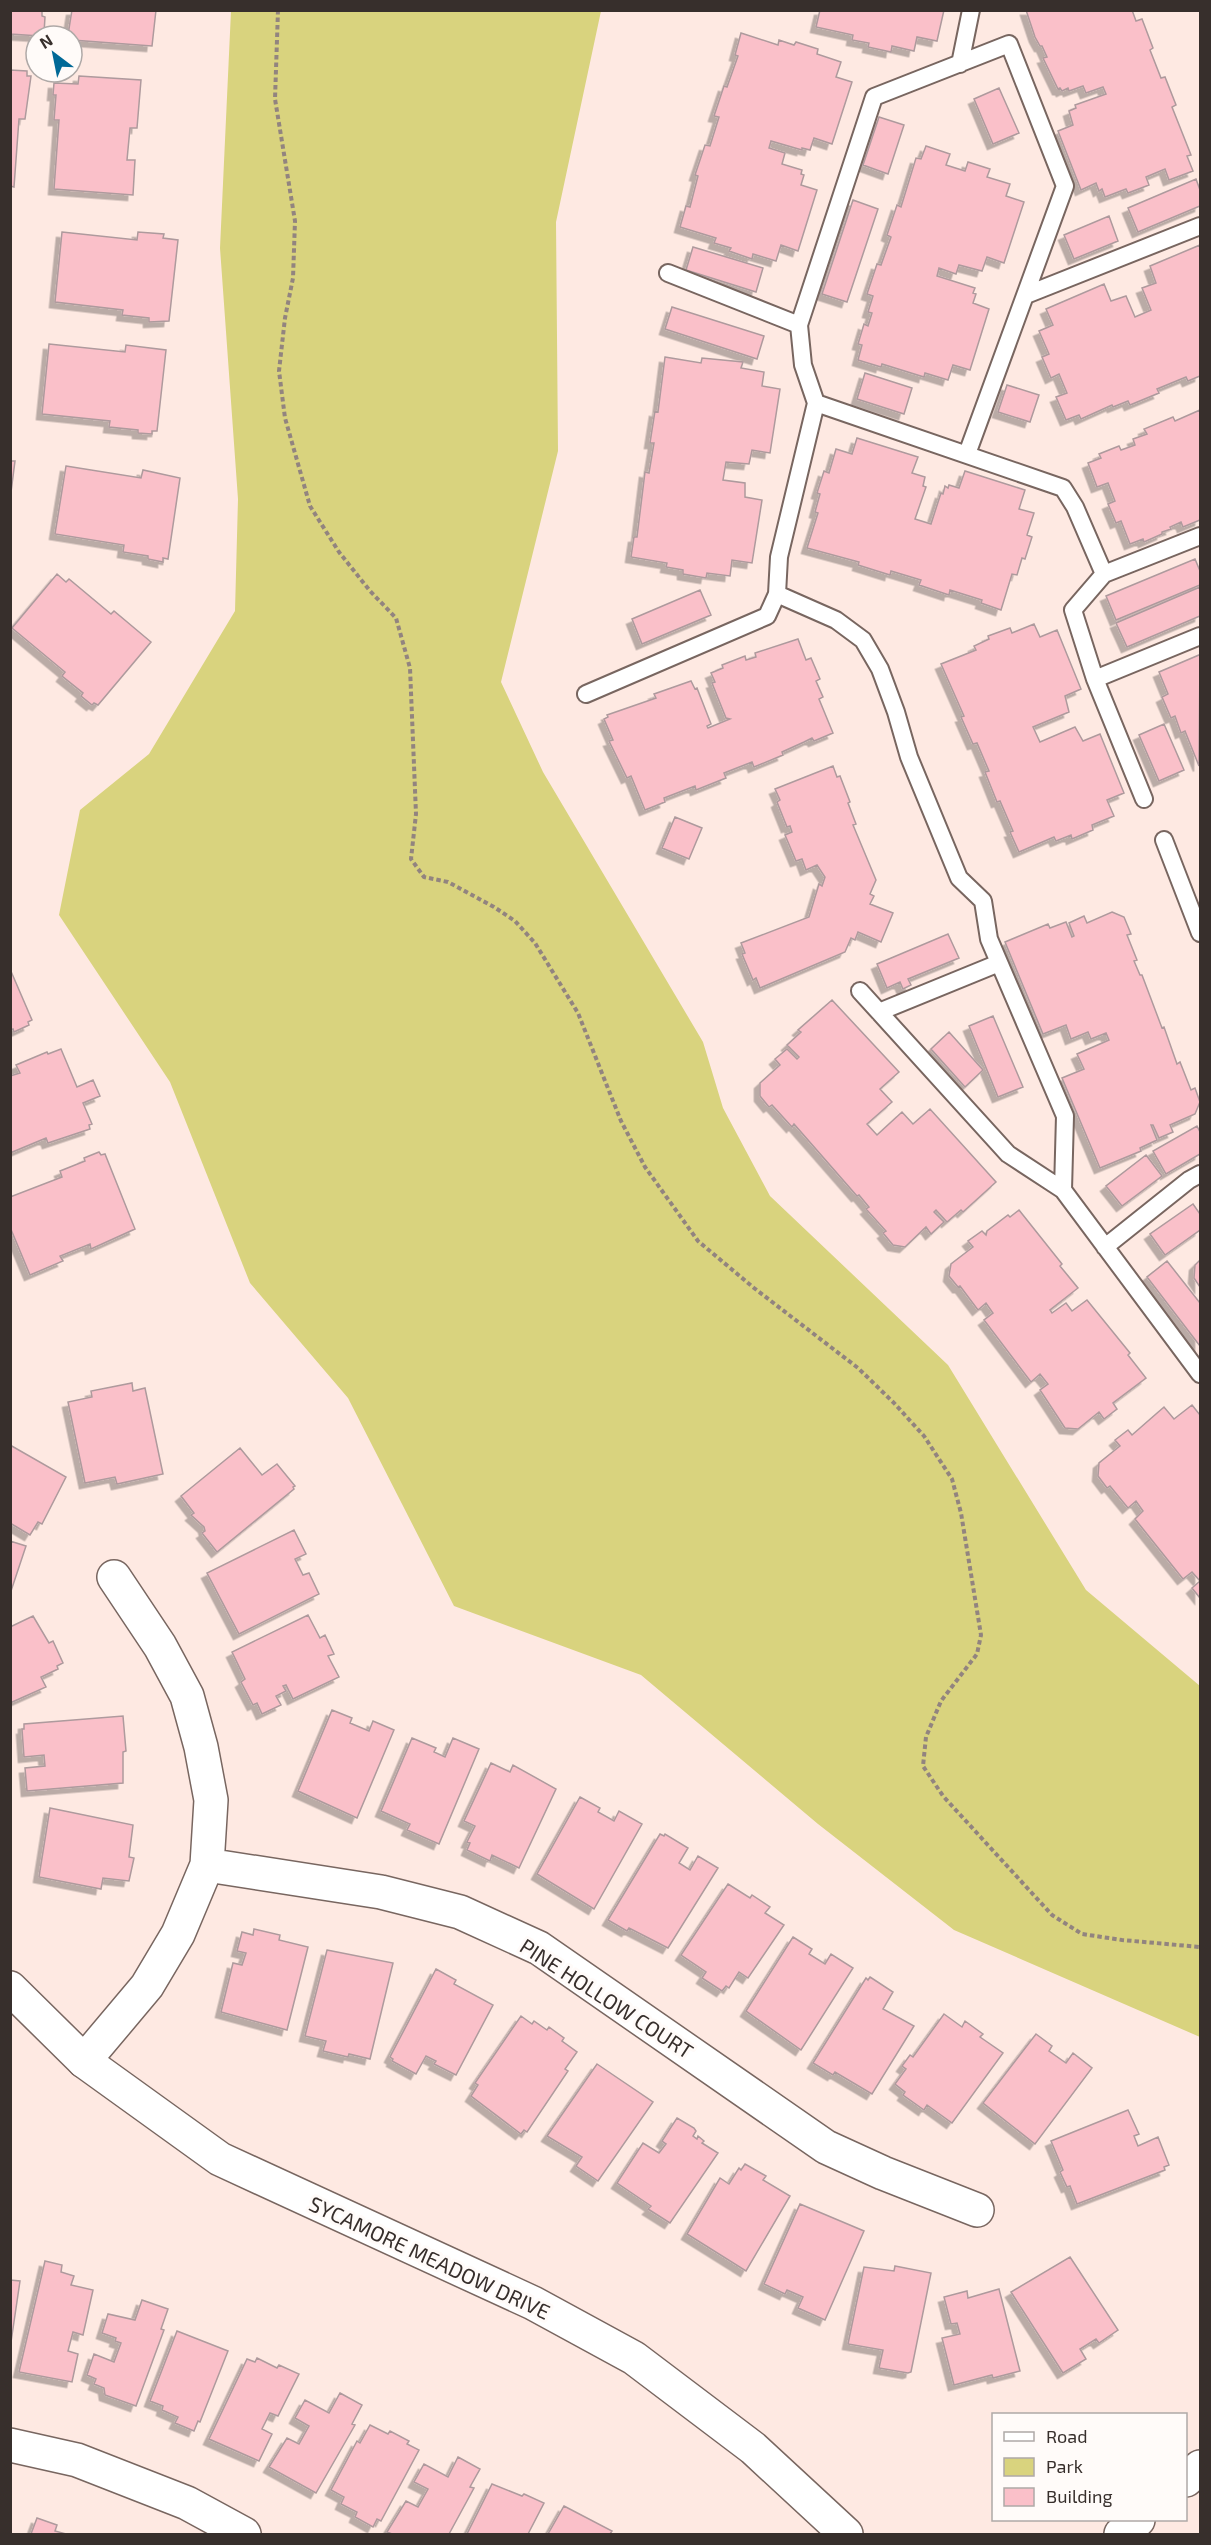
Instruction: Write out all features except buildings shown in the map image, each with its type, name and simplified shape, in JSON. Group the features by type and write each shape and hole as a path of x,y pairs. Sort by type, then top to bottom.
{"street":[{"path":"84,2061 147,1986 178,1934 207,1865 211,1800 201,1747 187,1696 160,1646 114,1577"},
{"name":"PINE HOLLOW COURT","path":"207,1865 381,1892 460,1912 539,1948 826,2147 883,2173 976,2210"},
{"name":"SYCAMORE MEADOW DRIVE","path":"10,1988 84,2061 220,2159 533,2303 634,2358 753,2448 846,2535"},
{"path":"10,2445 88,2464 187,2503 244,2535"},
{"path":"1187,2478 1200,2467"},
{"path":"1121,2535 1137,2521"}],"lane":[{"path":"960,64 971,10"},
{"path":"586,694 767,616 777,594 779,557 816,403 803,365 798,325 874,97 1009,44 1065,186 967,454"},
{"path":"1026,295 1200,226"},
{"path":"668,273 798,325"},
{"path":"816,403 1063,488 1075,507 1104,574"},
{"path":"1144,799 1095,679 1072,610 1104,574 1200,536"},
{"path":"777,594 836,620 863,640 880,669 909,757 959,878 982,901 989,939 1065,1116 1063,1190"},
{"path":"1095,679 1200,636"},
{"path":"1164,840 1200,933"},
{"path":"879,1012 999,963"},
{"path":"860,991 1008,1154 1063,1190 1200,1374"},
{"path":"1105,1247 1189,1180 1200,1174"}],"path":[{"path":"279,10 275,99 295,221 293,278 285,318 279,371 285,418 310,506 339,552 370,591 396,618 410,668 416,814 411,859 424,877 448,882 494,907 514,921 535,943 578,1013 621,1121 645,1167 698,1241 754,1288 858,1368 924,1436 952,1479 961,1514 981,1635 977,1654 941,1701 926,1737 923,1766 943,1796 1052,1915 1082,1934 1200,1947"}],"green space":[{"path":"231,11 601,11 556,222 558,451 501,682 543,772 703,1042 723,1108 770,1196 948,1365 1086,1590 1200,1686 1200,2037 954,1930 818,1824 641,1675 454,1606 348,1398 250,1283 170,1082 59,915 80,810 149,754 235,611 238,499 220,248"}]}
